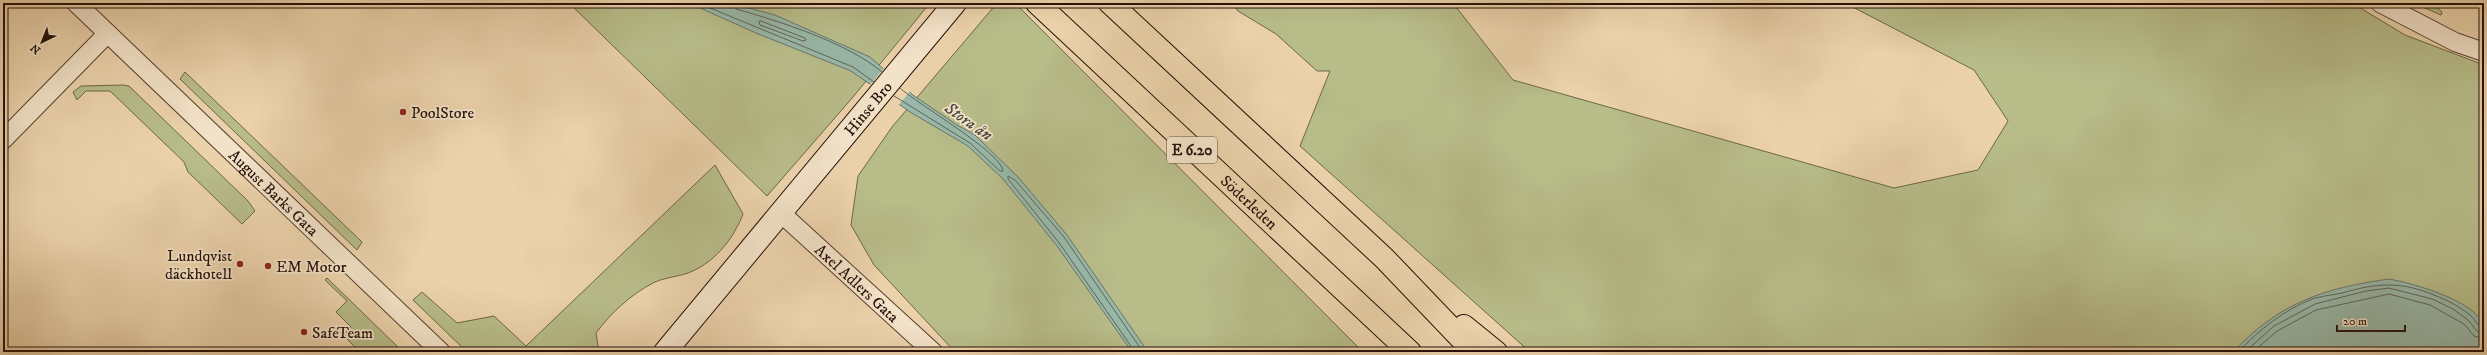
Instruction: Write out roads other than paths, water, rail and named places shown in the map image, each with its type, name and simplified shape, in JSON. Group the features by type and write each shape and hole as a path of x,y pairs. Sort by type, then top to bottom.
{"highway":[{"name":"Söderleden","path":"1037,3 1331,280 1410,352"},
{"path":"1110,3 1384,258 1496,352"},
{"path":"1384,258 1474,352"},
{"path":"1331,280 1392,352"}],"street":[{"name":"August Barks Gata","path":"76,3 441,352"},
{"name":"Hinse Bro","path":"665,352 782,214 955,3"},
{"path":"2380,3 2455,42 2484,52"},
{"path":"3,140 107,34"},
{"name":"Axel Adlers Gata","path":"782,214 933,352"}],"water":[{"path":"689,3 730,3 775,15 870,57 913,95 957,125 975,135 1018,177 1067,235 1148,352 1132,352 1057,246 1003,179 968,146 910,112 851,71 756,33"},
{"path":"2389,279 2428,289 2457,301 2470,309 2479,318 2484,327 2484,352 2233,352 2250,335 2268,321 2304,300 2344,287"}],"place":[{"name":"PoolStore","path":"403,112"},
{"name":"Lundqvist däckhotell","path":"240,264"},
{"name":"EM Motor","path":"268,266"},
{"name":"SafeTeam","path":"304,332"}],"water label":[{"name":"Stora ån","path":"969,121"}]}
